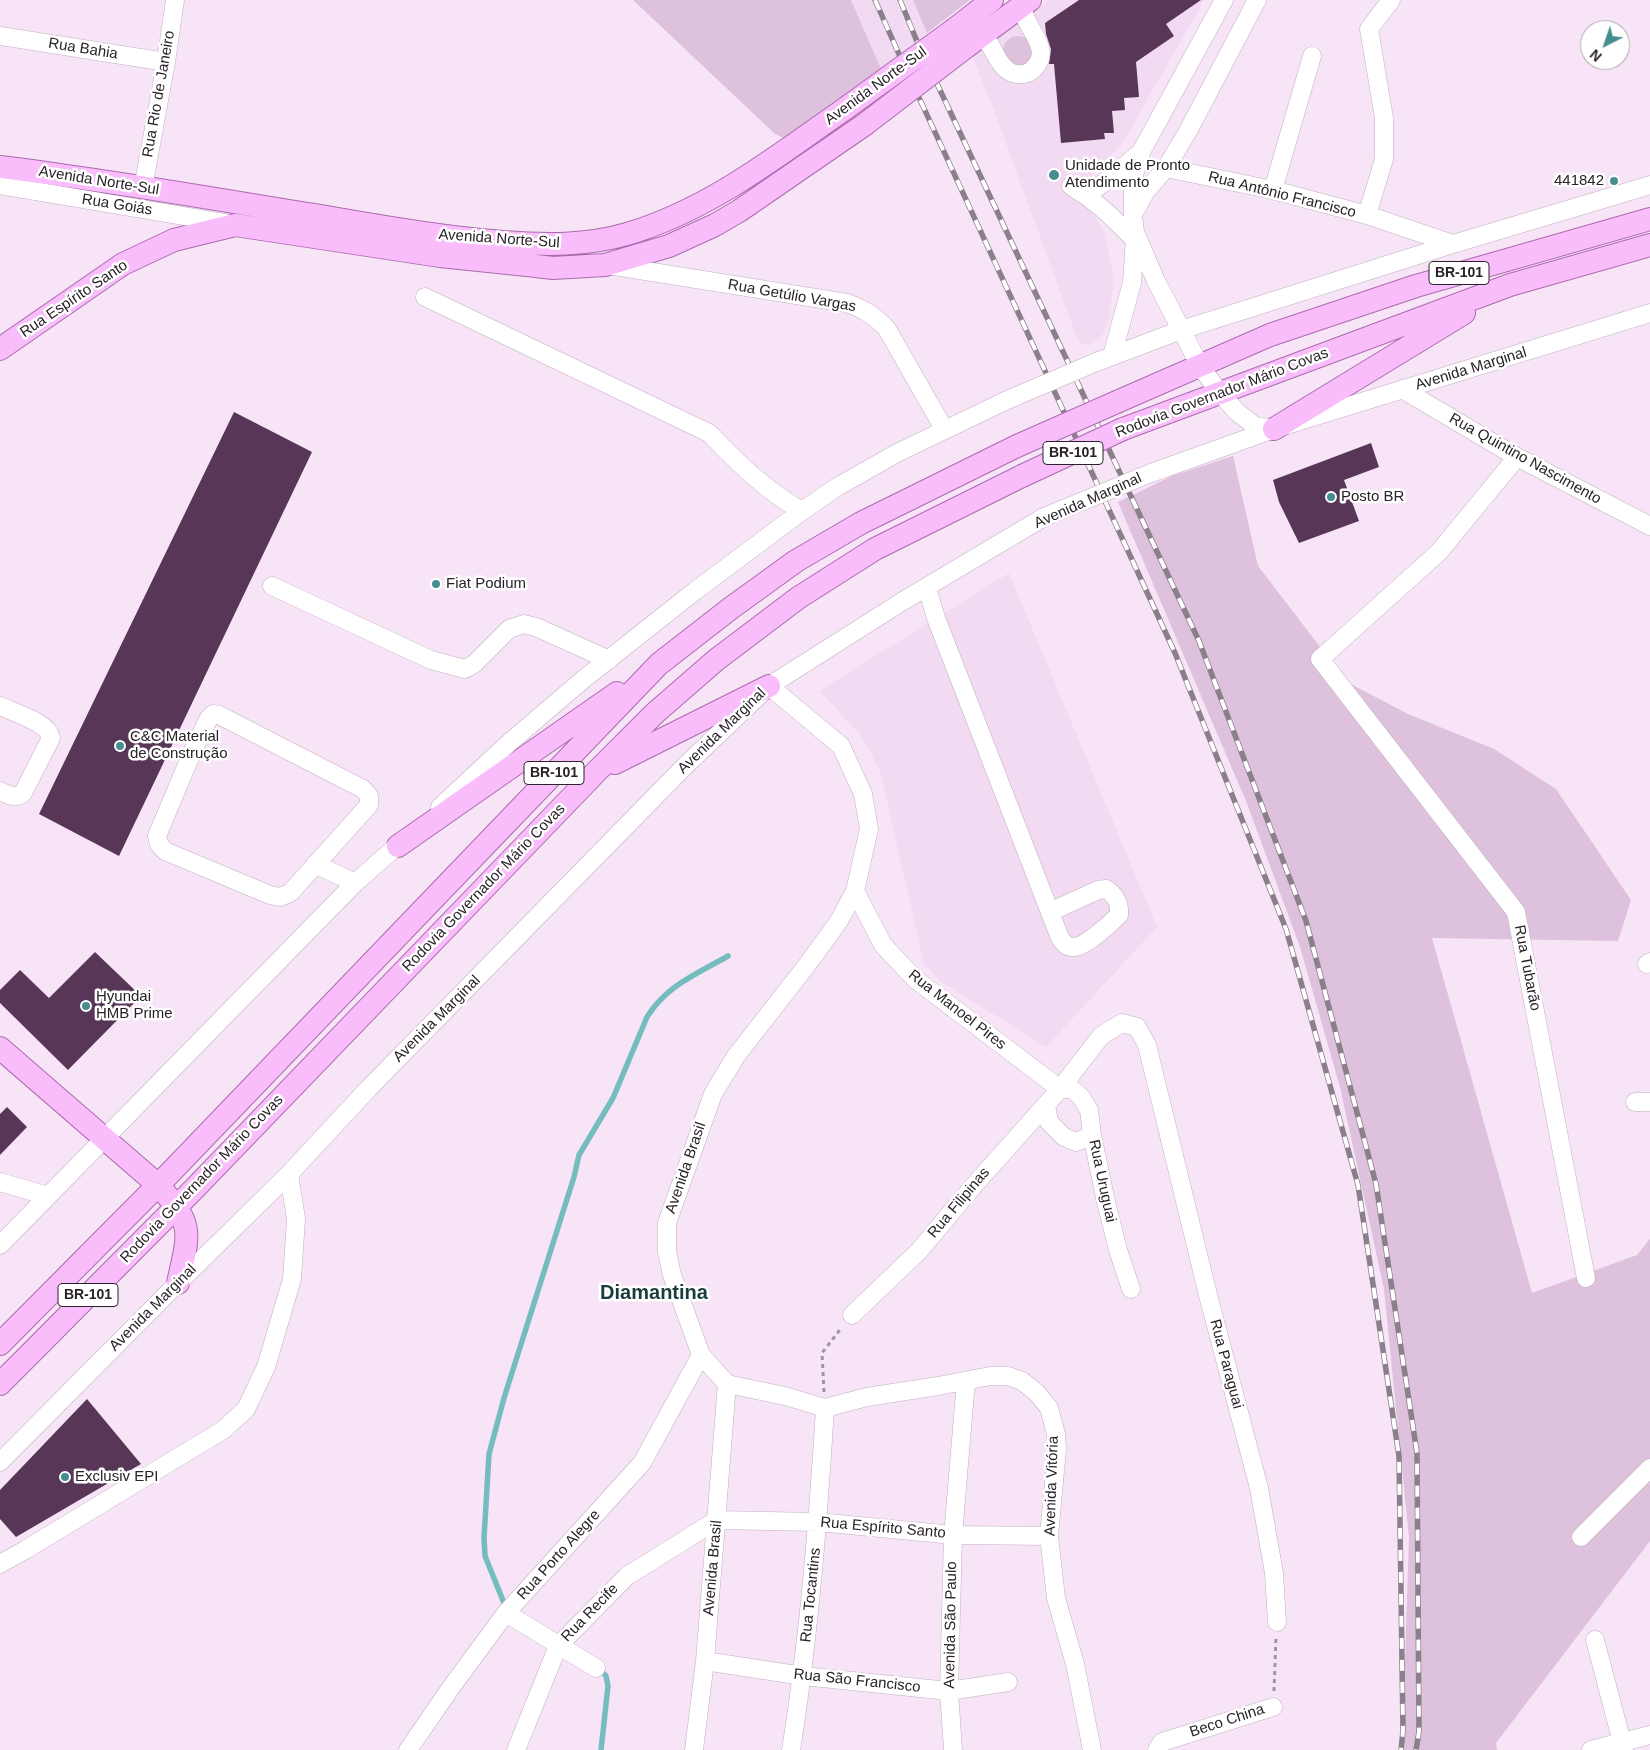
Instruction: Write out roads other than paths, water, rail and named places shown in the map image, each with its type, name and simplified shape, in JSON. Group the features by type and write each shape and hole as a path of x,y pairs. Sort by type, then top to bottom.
{"main road":[{"name":"Avenida Norte-Sul","path":"235,224 431,254 553,268 605,265 670,246 739,211 864,125 967,37 992,0"},
{"name":"Avenida Norte-Sul","path":"0,167 443,236 537,244 585,243 628,234 671,218 701,204 734,185 846,108 1026,3"},
{"name":"Rodovia Governador Mário Covas","path":"0,1344 158,1186 659,664 796,561 861,523 1017,446 1270,335 1416,286 1650,219"},
{"name":"Rua Espírito Santo","path":"0,349 123,264 174,240 235,224"},
{"name":"Rodovia Governador Mário Covas","path":"0,1384 177,1205 654,714 709,666 798,598 875,549 1022,476 1123,429 1510,285 1650,245"},
{"path":"1274,429 1510,285"},
{"path":"398,846 659,664"},
{"path":"596,772 769,686"},
{"path":"0,1048 158,1186 177,1205 187,1226 187,1243 178,1283"}],"street":[{"name":"Rua Rio de Janeiro","path":"143,188 166,62 175,0"},
{"path":"1112,356 1132,283 1133,178 1140,152 1224,0"},
{"path":"1134,230 1146,191 1166,168 1188,131 1257,0"},
{"path":"1367,215 1384,159 1384,118 1369,29 1390,0"},
{"path":"967,37 988,41 1008,72 1016,74 1030,72 1039,62 1041,48 1024,16 1026,3"},
{"name":"Rua Bahia","path":"0,36 166,62"},
{"path":"1273,190 1312,56"},
{"path":"1140,152 1095,189 1071,186 1090,197 1134,230 1156,281 1200,366 1237,412 1255,426 1274,429"},
{"name":"Rua Antônio Francisco","path":"1166,168 1273,190 1367,215 1453,244"},
{"name":"Rua Goiás","path":"0,185 235,224"},
{"path":"0,1245 354,883 398,846 510,742 695,591 802,511 845,482 897,453 1005,400 1094,363 1182,330 1453,244 1650,185"},
{"name":"Rua Getúlio Vargas","path":"605,265 847,303 863,308 876,317 887,329 944,429"},
{"path":"425,297 709,433 742,466 783,500 802,511"},
{"name":"Avenida Marginal","path":"0,1462 289,1174 369,1088 686,765 769,686 903,601 1044,517 1150,474 1274,429 1650,313"},
{"name":"Rua Quintino Nascimento","path":"1402,389 1517,457 1650,526"},
{"name":"Rua Tubarão","path":"1517,457 1439,552 1320,659 1516,912 1586,1278"},
{"path":"272,586 430,660 465,669 474,664 509,629 524,624 536,627 609,660"},
{"path":"927,588 936,618 1050,912"},
{"name":"Avenida Brasil","path":"694,1750 705,1661 727,1384 701,1355 672,1275 667,1252 667,1223 713,1094 736,1056 807,965 838,921 855,891 869,829 863,794 841,746 769,686"},
{"path":"0,706 44,726 50,732 51,738 23,793 13,796 0,791"},
{"path":"213,714 219,715 363,789 369,796 368,804 315,864 290,893 280,897 270,895 165,851 158,844 157,836 166,813 209,718 213,714"},
{"path":"315,864 354,883"},
{"name":"Rua Manoel Pires","path":"855,891 883,945 915,979 1060,1089"},
{"name":"Rua Filipinas","path":"852,1315 919,1251 976,1183 1060,1089 1101,1036 1122,1023 1137,1027"},
{"name":"Rua Paraguai","path":"1137,1027 1147,1045 1208,1295 1259,1488 1274,1573 1277,1622"},
{"name":"Rua Uruguai","path":"1060,1089 1072,1088 1081,1097 1089,1110 1092,1135 1118,1250 1131,1289"},
{"path":"1046,1105 1049,1122 1064,1137 1076,1142 1092,1135"},
{"path":"0,1564 33,1546 223,1430 246,1408 266,1367 292,1279 296,1219 289,1174"},
{"path":"0,1182 48,1196"},
{"name":"Rua Porto Alegre","path":"408,1750 506,1613 642,1463 701,1355"},
{"name":"Avenida Vitória","path":"825,1408 867,1397 990,1376 1008,1376 1022,1381 1037,1393 1049,1408 1057,1449 1049,1536 1056,1598 1075,1664 1092,1750"},
{"name":"Avenida São Paulo","path":"953,1750 949,1691 953,1534 966,1380"},
{"path":"727,1384 785,1396 825,1408"},
{"name":"Rua Tocantins","path":"791,1750 803,1676 818,1522 825,1408"},
{"path":"1582,1537 1649,1472"},
{"name":"Rua Espírito Santo","path":"717,1520 818,1522 953,1534 1049,1536"},
{"name":"Rua Recife","path":"516,1750 558,1646 627,1576 717,1520"},
{"path":"506,1613 596,1668"},
{"path":"1595,1640 1623,1746"},
{"name":"Rua São Francisco","path":"705,1661 803,1676 949,1691 1008,1682"},
{"name":"Beco China","path":"1157,1750 1162,1742 1273,1707"},
{"path":"1591,1750 1623,1746 1650,1735"}],"waterway":[{"path":"504,1603 485,1556 484,1538 489,1454 504,1398 574,1177 579,1155 613,1098 647,1017 655,1006 683,981 728,956"},
{"path":"599,1668 606,1676 608,1686 601,1750"}],"railway":[{"path":"875,0 1175,653 1286,929 1358,1185 1399,1456 1403,1731 1401,1750"},
{"path":"900,0 916,39 1199,641 1306,921 1376,1184 1417,1453 1419,1732 1416,1750"}],"place":[{"name":"Unidade de Pronto Atendimento","path":"1054,175"},
{"name":"441842","path":"1614,181"},
{"name":"Posto BR","path":"1331,497"},
{"name":"Fiat Podium","path":"436,584"},
{"name":"C&C Material de Construção","path":"120,746"},
{"name":"Hyundai HMB Prime","path":"86,1006"},
{"name":"Exclusiv EPI","path":"65,1477"}],"district":[{"name":"Diamantina","path":"654,1293"}]}
